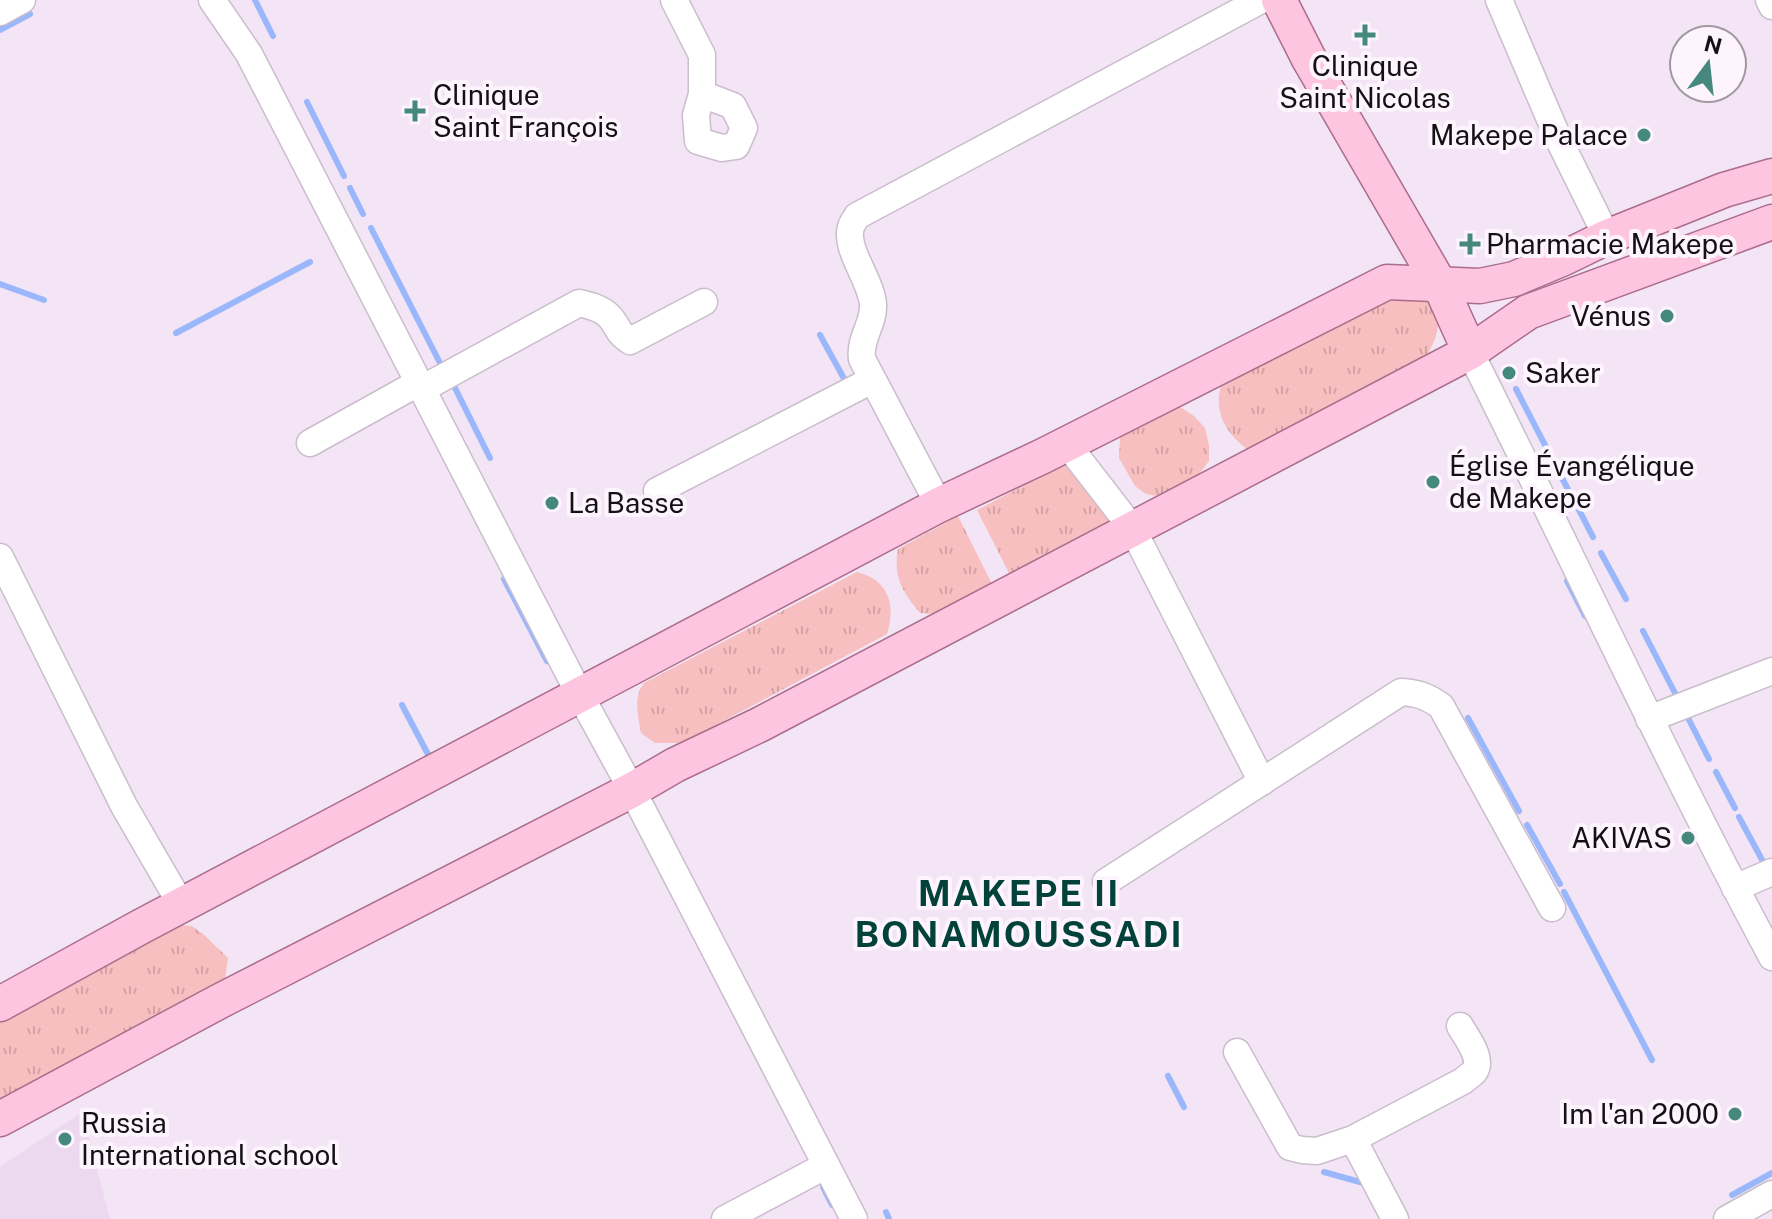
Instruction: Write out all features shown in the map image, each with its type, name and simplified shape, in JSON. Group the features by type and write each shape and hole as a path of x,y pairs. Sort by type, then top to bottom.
{"main road":[{"path":"1279,0 1309,59 1439,283 1470,352"},
{"path":"0,1004 939,505 1067,444 1387,282 1480,286 1514,279 1724,190 1772,176"},
{"path":"0,1119 220,1001 675,765 801,704 1470,352 1528,312 1772,222"}],"street":[{"path":"0,12 22,0"},
{"path":"212,0 249,54 854,1219"},
{"path":"232,0 249,54"},
{"path":"674,0 702,55 702,94"},
{"path":"939,505 862,359 873,305 851,241 851,228 857,216 1261,0"},
{"path":"1499,0 1558,138 1607,237"},
{"path":"1769,0 1772,6"},
{"path":"310,443 579,303 597,307 613,321 617,332 630,341 704,302"},
{"path":"1470,352 1649,719 1772,957"},
{"path":"657,491 872,380"},
{"path":"1067,444 1132,528 1262,782"},
{"path":"0,557 124,806 182,906"},
{"path":"1649,719 1772,671"},
{"path":"1106,882 1401,692 1428,696 1441,706 1552,908"},
{"path":"1735,888 1772,872"},
{"path":"1237,1052 1290,1147 1317,1151 1353,1139 1463,1081 1475,1071 1478,1063 1476,1056 1460,1026"},
{"path":"1353,1139 1395,1219"},
{"path":"725,1219 825,1166"},
{"path":"1727,1219 1772,1194"}],"shaded area":[{"name":"Russia International school","path":"82,1112 110,1219 0,1219 0,1167"}],"green space":[{"path":"1389,292 1418,295 1435,310 1438,318 1436,335 1424,359 1258,448 1247,449 1232,435 1219,409 1223,379"},
{"path":"1180,407 1205,428 1209,461 1199,474 1158,496 1146,494 1135,486 1119,458 1120,438 1126,429 1167,408"},
{"path":"1071,461 1114,517 1107,526 1010,575 977,510"},
{"path":"958,516 992,584 934,614 920,613 900,583 898,549"},
{"path":"857,572 876,581 887,595 891,613 887,634 682,743 655,743 641,733 637,701 644,683"},
{"path":"164,924 192,926 204,935 228,958 225,981 0,1118 0,1007"}],"waterway":[{"path":"255,0 273,36"},
{"path":"0,30 30,14"},
{"path":"307,102 344,176"},
{"path":"350,188 363,214"},
{"path":"371,228 440,363"},
{"path":"176,333 310,262"},
{"path":"0,284 44,300"},
{"path":"820,335 845,385"},
{"path":"451,380 490,458"},
{"path":"1516,389 1574,501"},
{"path":"1578,508 1593,537"},
{"path":"1601,553 1626,599"},
{"path":"504,579 547,661"},
{"path":"1567,581 1585,616"},
{"path":"1643,631 1676,695"},
{"path":"402,705 430,758"},
{"path":"1685,712 1709,759"},
{"path":"1468,718 1519,811"},
{"path":"1716,772 1735,808"},
{"path":"1739,817 1767,869"},
{"path":"1527,825 1560,884"},
{"path":"1564,892 1652,1060"},
{"path":"1168,1076 1184,1107"},
{"path":"1324,1172 1367,1184"},
{"path":"1732,1195 1772,1173"},
{"path":"823,1187 832,1205"},
{"path":"886,1212 889,1219"}],"place":[{"name":"Clinique Saint Nicolas","path":"1365,35"},
{"name":"Clinique Saint François","path":"415,111"},
{"name":"Makepe Palace","path":"1644,135"},
{"name":"Pharmacie Makepe","path":"1470,244"},
{"name":"Vénus","path":"1667,316"},
{"name":"Saker","path":"1509,373"},
{"name":"Église Évangélique de Makepe","path":"1433,482"},
{"name":"La Basse","path":"552,503"},
{"name":"AKIVAS","path":"1688,838"},
{"name":"Im l'an 2000","path":"1735,1114"},
{"name":"Russia International school","path":"65,1139"}],"district":[{"name":"MAKEPE II BONAMOUSSADI","path":"1019,914"}]}
